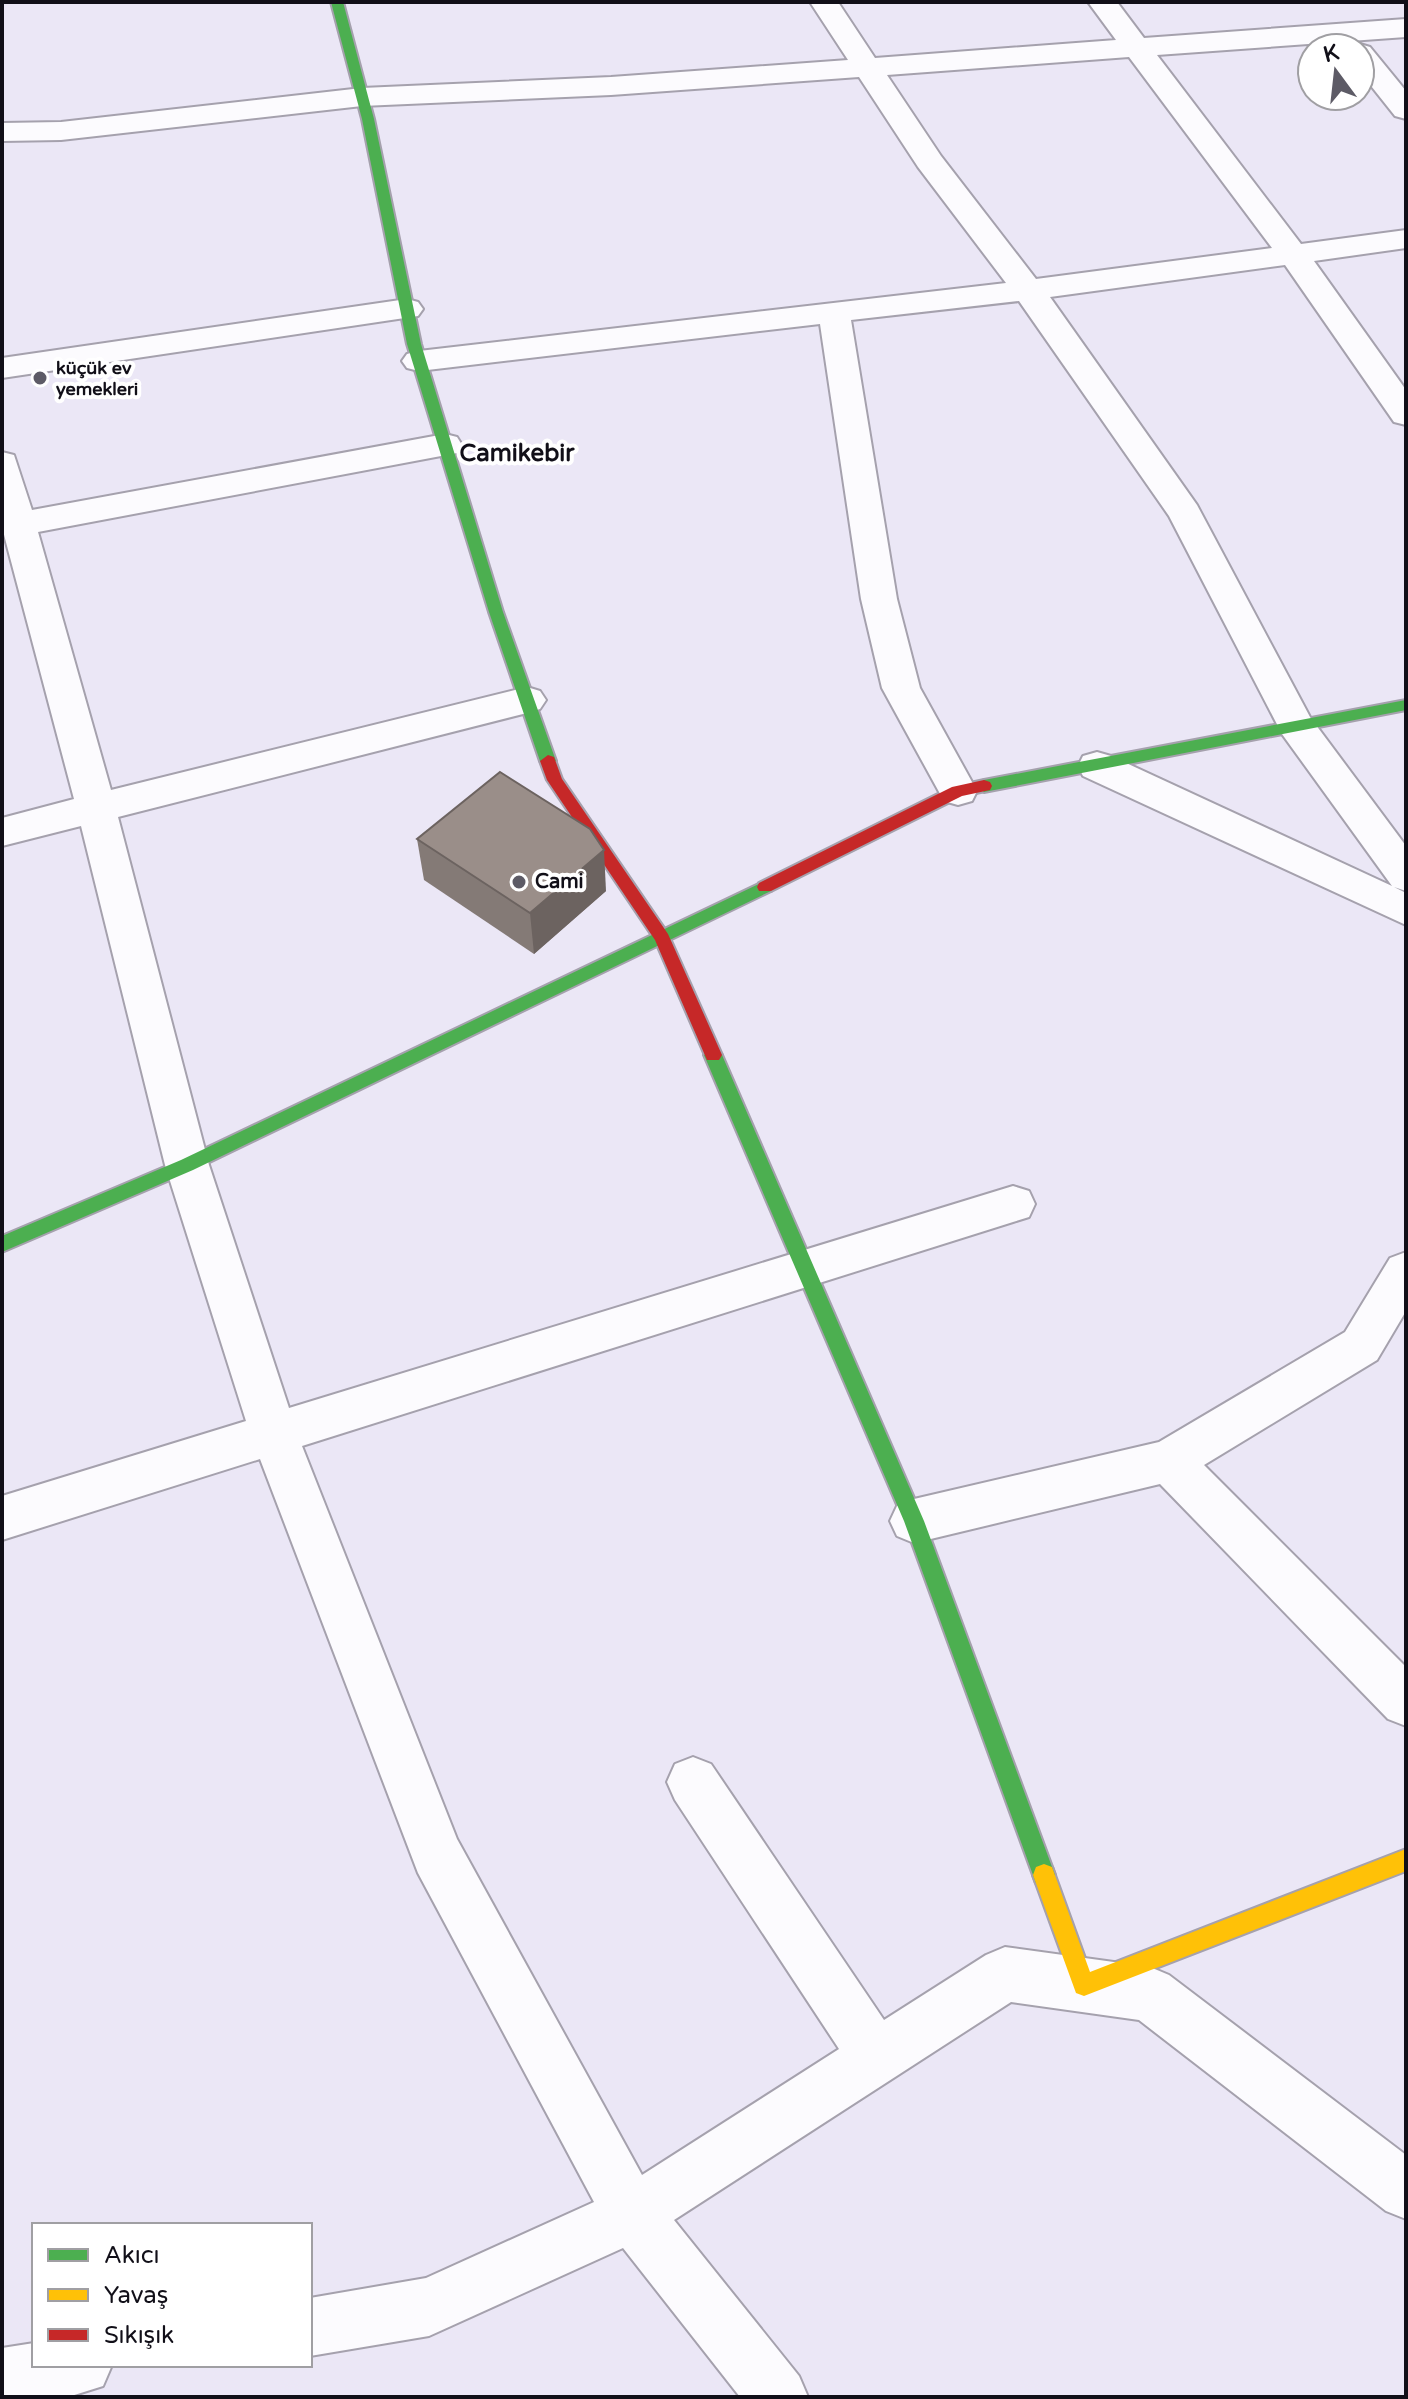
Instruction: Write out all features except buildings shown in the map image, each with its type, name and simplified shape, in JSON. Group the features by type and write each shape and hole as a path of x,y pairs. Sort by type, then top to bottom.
{"street":[{"path":"337,2 362,97 419,361 496,612 555,780 662,938 914,1521 1084,1985"},
{"path":"824,2 929,161 1028,290 1185,513 1295,724 1406,876"},
{"path":"1102,2 1293,254 1406,414"},
{"path":"1314,2 1341,32"},
{"path":"1376,38 1406,28"},
{"path":"2,132 61,131 362,97 611,86 866,65 1139,49 1296,46"},
{"path":"1376,73 1406,110"},
{"path":"419,361 1028,290 1406,239"},
{"path":"2,368 407,309"},
{"path":"834,312 879,599 901,688 958,791"},
{"path":"14,532 445,445"},
{"path":"2,463 14,532 97,811 187,1165 274,1435 437,1855 632,2214 778,2397"},
{"path":"2,832 97,811 527,700"},
{"path":"2,1244 187,1165 662,938 958,791 1406,705"},
{"path":"1097,766 1406,910"},
{"path":"2,1518 1013,1204"},
{"path":"914,1521 1169,1461 1361,1346 1406,1271"},
{"path":"1169,1461 1406,1702"},
{"path":"693,1782 876,2056"},
{"path":"1084,1985 1406,1860"},
{"path":"312,2327 429,2307 632,2214 1005,1974 1150,1994 1406,2191"},
{"path":"2,2378 70,2367"}],"traffic: fast":[{"path":"337,2 368,119 414,344 496,612 548,761"},
{"path":"984,786 1406,705"},
{"path":"2,1244 187,1165 765,887"},
{"path":"713,1055 914,1521 1044,1875"}],"traffic: slow":[{"path":"1044,1875 1084,1985 1406,1860"}],"traffic: jam":[{"path":"548,761 555,780 662,938 713,1055"},
{"path":"765,887 958,791 984,786"}],"place":[{"name":"küçük ev yemekleri","path":"40,378"},
{"name":"Cami","path":"519,882"}],"district":[{"name":"Camikebir","path":"517,453"}]}
